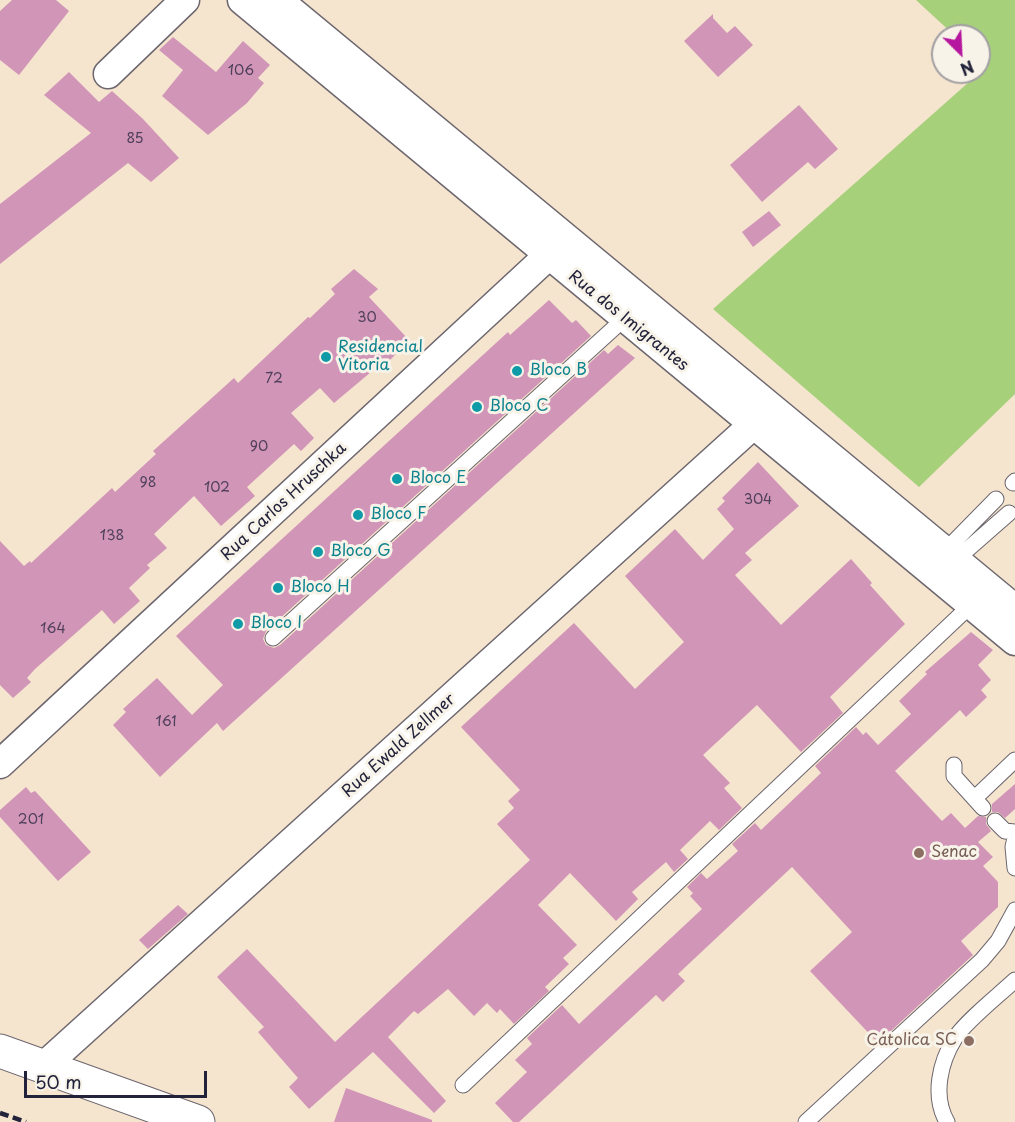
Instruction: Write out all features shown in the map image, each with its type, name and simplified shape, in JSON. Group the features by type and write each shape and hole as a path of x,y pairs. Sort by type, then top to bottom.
{"street":[{"path":"108,74 185,0"},
{"name":"Rua dos Imigrantes","path":"242,0 430,141 945,561 971,605 1015,641"},
{"name":"Rua dos Imigrantes","path":"278,0 430,141"},
{"name":"Rua dos Imigrantes","path":"558,247 625,318 754,424 1015,609"},
{"name":"Rua Carlos Hruschka","path":"0,764 558,247"},
{"name":"Rua Ewald Zellmer","path":"43,1067 754,424"},
{"path":"0,1051 198,1122"}],"lane":[{"path":"273,639 625,318"},
{"path":"945,561 996,499"},
{"path":"945,561 1009,513"},
{"path":"463,1085 971,605"},
{"path":"954,765 954,776 979,803 1015,760"},
{"path":"995,821 1005,831 1015,832"},
{"path":"1015,838 1013,847 1015,868"},
{"path":"806,1122 981,960 998,941 1015,910"},
{"path":"947,1122 938,1092 941,1068 955,1037 1015,980"}],"green space":[{"path":"916,0 1015,0 1015,394 919,487 713,309 967,84 991,84 991,24 942,24"}],"building":[{"path":"12,0 56,0 69,11 19,75 0,60 0,11"},
{"path":"713,14 713,18 727,33 735,26 753,45 718,77 684,41"},
{"path":"173,37 216,72 243,41 270,65 258,78 264,83 247,103 208,135 162,96 183,70 159,50"},
{"path":"69,72 99,102 112,91 143,119 179,158 151,182 128,163 0,264 0,204 91,133 44,95"},
{"path":"799,105 838,149 815,169 808,162 762,202 730,165"},
{"path":"769,211 781,225 753,247 742,232"},
{"path":"354,269 378,289 369,297 408,339 394,350 397,353 380,370 377,367 334,403 320,388 291,413 314,438 301,451 294,444 247,487 255,496 221,526 194,496 154,534 167,548 147,565 150,568 129,588 140,601 114,624 102,610 35,669 27,678 31,682 13,698 0,685 0,541 24,566 30,561 31,563 112,488 115,492 156,454 153,451 234,378 238,383 308,317 310,318 335,294 331,289"},
{"path":"549,300 572,323 576,320 591,336 266,631 263,639 266,645 274,648 280,645 604,350 608,354 618,345 635,358 223,731 217,723 160,777 113,725 126,712 123,709 157,678 192,715 223,685 176,636 508,332 510,335"},
{"path":"758,462 799,506 745,553 752,560 735,575 781,625 851,559 872,583 870,585 905,624 830,697 843,713 801,752 757,705 703,755 730,783 724,788 742,808 719,830 710,821 680,850 688,859 674,872 666,862 632,892 638,899 616,921 570,873 538,905 577,945 563,958 569,964 545,987 549,991 514,1024 500,1009 497,1013 487,1003 474,1016 448,989 418,1014 414,1011 388,1037 446,1101 434,1113 373,1052 309,1109 289,1087 298,1078 258,1032 264,1027 217,977 247,949 335,1042 530,860 497,824 514,808 508,801 520,790 461,727 574,623 635,689 684,642 625,576 675,529 703,560 734,529 717,509 725,501 722,498"},
{"path":"971,632 993,650 978,665 991,680 981,690 987,697 966,717 960,710 895,771 942,821 951,813 965,828 978,816 986,817 986,824 991,831 978,842 993,857 983,866 998,882 998,907 961,941 973,955 878,1043 810,971 852,932 792,867 678,974 685,981 663,1002 656,995 519,1122 513,1122 495,1103 527,1072 515,1060 532,1044 527,1038 562,1005 579,1024 702,909 690,896 693,893 687,887 701,873 707,879 738,851 732,844 755,823 761,830 821,773 815,766 856,727 863,735 866,732 878,745 911,714 899,701 927,674 925,672"},
{"path":"1015,784 1015,809 1005,818 998,812 992,812 992,804"},
{"path":"26,787 31,793 35,791 91,852 58,881 0,817 0,810"},
{"path":"178,905 188,914 148,949 139,940"},
{"path":"346,1088 432,1120 432,1122 334,1122"}],"railway":[{"path":"0,1113 26,1122"}],"place":[{"name":"Residencial Vitoria","path":"326,357"},
{"name":"Bloco B","path":"517,371"},
{"name":"Bloco C","path":"477,407"},
{"name":"Bloco E","path":"397,479"},
{"name":"Bloco F","path":"358,515"},
{"name":"Bloco G","path":"318,552"},
{"name":"Bloco H","path":"278,588"},
{"name":"Bloco I","path":"238,624"},
{"name":"Senac","path":"919,853"},
{"name":"Cátolica SC","path":"969,1041"}]}
